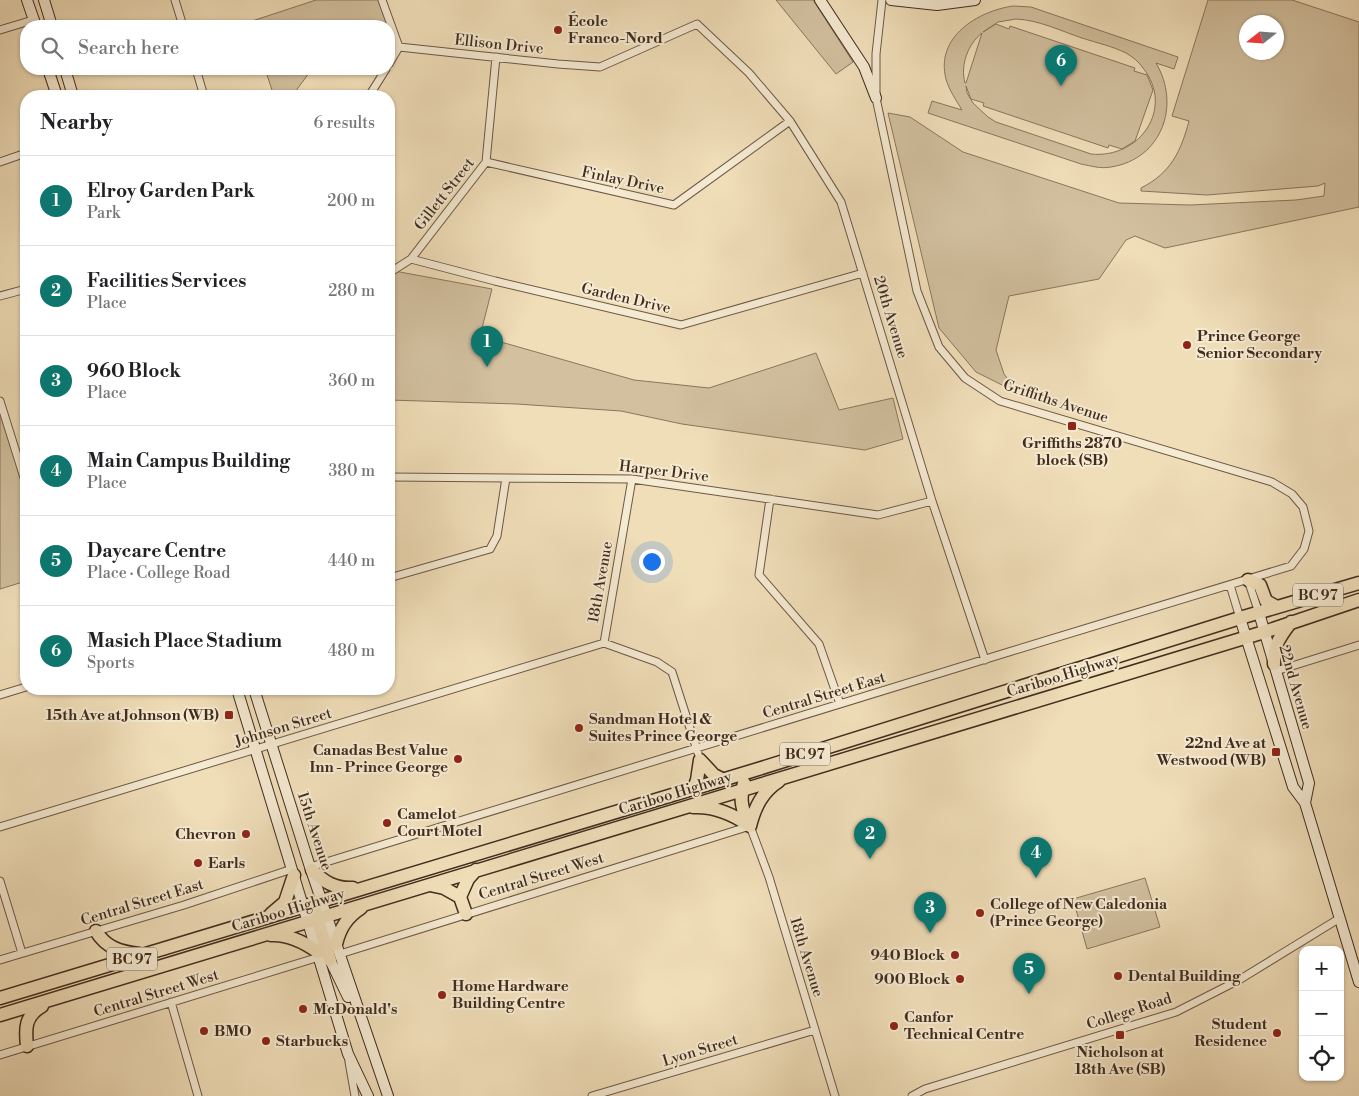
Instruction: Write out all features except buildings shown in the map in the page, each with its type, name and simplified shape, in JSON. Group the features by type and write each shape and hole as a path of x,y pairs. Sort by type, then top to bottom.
{"highway":[{"path":"1248,580 1260,585 1266,601 1277,607"},
{"name":"Cariboo Highway","path":"0,998 755,770 1259,612 1359,583"},
{"name":"Cariboo Highway","path":"0,1015 1264,632 1359,600"},
{"path":"1275,667 1274,650 1276,644 1291,622"},
{"path":"698,754 714,776 722,779"},
{"path":"694,788 697,780 698,754"},
{"path":"750,826 741,805 742,789 745,780 755,770"},
{"path":"750,826 759,800 768,790 788,775"},
{"path":"681,808 699,807 716,809 730,814 750,826"},
{"path":"311,868 323,880 335,887 368,887"},
{"path":"466,914 460,897 463,887 476,870"},
{"path":"264,919 285,902 293,872"},
{"path":"428,884 444,888 460,897"},
{"path":"329,953 346,920 373,901"},
{"path":"304,906 316,911 329,953"},
{"path":"96,931 100,938 116,950 147,954"},
{"path":"259,936 287,936 329,953"},
{"path":"27,1046 27,1020 30,1015 34,1010 60,997"}],"main road":[{"path":"27,0 33,20"},
{"path":"44,0 50,20"},
{"path":"820,0 864,67 876,98"},
{"path":"891,0 938,5 975,0"},
{"path":"50,75 55,90"},
{"path":"67,75 71,90"},
{"name":"22nd Avenue","path":"1259,612 1309,784 1305,803"},
{"name":"22nd Avenue","path":"1240,618 1293,787 1305,803 1359,982"},
{"path":"239,695 304,906"},
{"name":"15th Avenue","path":"256,695 322,901 318,918"},
{"path":"329,953 353,1006 362,1019 388,1096"},
{"path":"329,953 348,1054 368,1096"}],"street":[{"path":"175,0 181,20"},
{"path":"382,0 389,20"},
{"name":"Griffiths Avenue","path":"882,0 876,54 876,98 917,291 939,347 965,378 1000,400 1272,482 1292,494 1303,506 1309,531 1304,549 1291,566 1230,585"},
{"name":"Ellison Drive","path":"399,47 600,67 697,24"},
{"name":"20th Avenue","path":"697,24 749,73 790,121 841,202 932,501 985,660"},
{"path":"0,30 20,26"},
{"path":"395,36 399,47 395,54"},
{"name":"Gillett Street","path":"395,269 411,259 486,162 496,57"},
{"path":"198,75 202,90"},
{"path":"373,90 382,75"},
{"name":"Finlay Drive","path":"486,162 674,205 790,121"},
{"path":"0,162 20,155"},
{"name":"Garden Drive","path":"411,259 680,325 863,273"},
{"path":"0,296 20,291"},
{"path":"0,401 20,465"},
{"name":"Harper Drive","path":"395,477 632,479 878,515 932,501"},
{"path":"395,576 490,549 497,536 506,478"},
{"name":"18th Avenue","path":"632,479 604,643 657,662 672,672 698,754"},
{"path":"770,499 759,576 819,644 840,704"},
{"name":"22nd Avenue","path":"1248,580 1259,612"},
{"name":"22nd Avenue","path":"1230,585 1240,618"},
{"name":"Central Street East","path":"311,868 550,792 698,754 840,704 1230,585"},
{"name":"Johnson Street","path":"0,827 604,643"},
{"path":"1275,667 1359,645"},
{"path":"0,695 20,689"},
{"name":"18th Avenue","path":"750,826 769,877 835,1096"},
{"name":"Central Street West","path":"0,1055 750,826"},
{"name":"Central Street East","path":"0,960 293,872"},
{"path":"0,881 22,954"},
{"name":"College Road","path":"912,1096 924,1089 1176,1012 1239,980 1340,918"},
{"path":"171,1002 198,1096"},
{"name":"Lyon Street","path":"592,1096 815,1030"},
{"path":"348,1054 356,1096"}],"shaded area":[{"path":"316,0 383,0 390,20 255,20"},
{"path":"776,0 813,0 853,62 836,74"},
{"path":"1208,0 1292,0 1359,22 1359,207 1165,248 1135,236 1126,240 1099,279 1009,296 996,350 1004,374 1018,393 976,372 939,328 888,113 910,117 963,152 1119,203 1190,205 1296,200 1324,196 1325,183 1318,186 1207,195 1141,191 1141,188 1160,175 1173,160 1189,121 1172,116"},
{"path":"1013,6 1031,7 1178,57 1174,69 1156,63 1163,79 1167,96 1162,128 1154,142 1143,153 1129,162 1111,167 1096,167 1081,164 928,113 932,101 962,110 946,79 944,64 947,51 953,39 962,29 986,14","holes":["1016,19 1025,20 1110,46 1126,53 1138,62 1143,68 1152,83 1155,99 1154,114 1147,128 1137,140 1123,148 1135,141 1153,90 1147,75 1134,71 1135,68 1010,26 1009,29 996,24 983,32 998,22","982,33 966,83 964,76 966,55","966,86 971,99 984,103 983,106 1108,148 1109,145 1121,149 1109,153 1091,154 996,122 973,103 967,93"]},
{"path":"395,33 401,50 395,49"},
{"path":"267,75 308,75 296,90 272,90"},
{"path":"395,271 492,289 480,336 634,380 709,388 816,353 839,410 893,398 903,439 865,450 682,424 621,411 517,404 395,400"},
{"path":"0,400 20,465 20,583 0,589"},
{"path":"1145,878 1160,927 1087,949 1073,899"}],"place":[{"name":"École Franco-Nord","path":"558,30"},
{"name":"Masich Place Stadium","path":"1061,86"},
{"name":"Prince George Senior Secondary","path":"1187,345"},
{"name":"Elroy Garden Park","path":"487,367"},
{"name":"Griffiths 2870 block (SB)","path":"1072,426"},
{"name":"15th Ave at Johnson (WB)","path":"229,715"},
{"name":"Sandman Hotel & Suites Prince George","path":"579,728"},
{"name":"22nd Ave at Westwood (WB)","path":"1276,752"},
{"name":"Canadas Best Value Inn - Prince George","path":"458,759"},
{"name":"Camelot Court Motel","path":"387,823"},
{"name":"Chevron","path":"246,834"},
{"name":"Facilities Services","path":"870,859"},
{"name":"Earls","path":"198,863"},
{"name":"Main Campus Building","path":"1036,878"},
{"name":"College of New Caledonia (Prince George)","path":"980,913"},
{"name":"960 Block","path":"930,933"},
{"name":"940 Block","path":"955,955"},
{"name":"Dental Building","path":"1118,976"},
{"name":"900 Block","path":"960,979"},
{"name":"Daycare Centre","path":"1029,994"},
{"name":"Home Hardware Building Centre","path":"442,995"},
{"name":"McDonald's","path":"303,1009"},
{"name":"Canfor Technical Centre","path":"894,1026"},
{"name":"BMO","path":"204,1031"},
{"name":"Student Residence","path":"1277,1033"},
{"name":"Nicholson at 18th Ave (SB)","path":"1120,1035"},
{"name":"Starbucks","path":"266,1041"}]}
